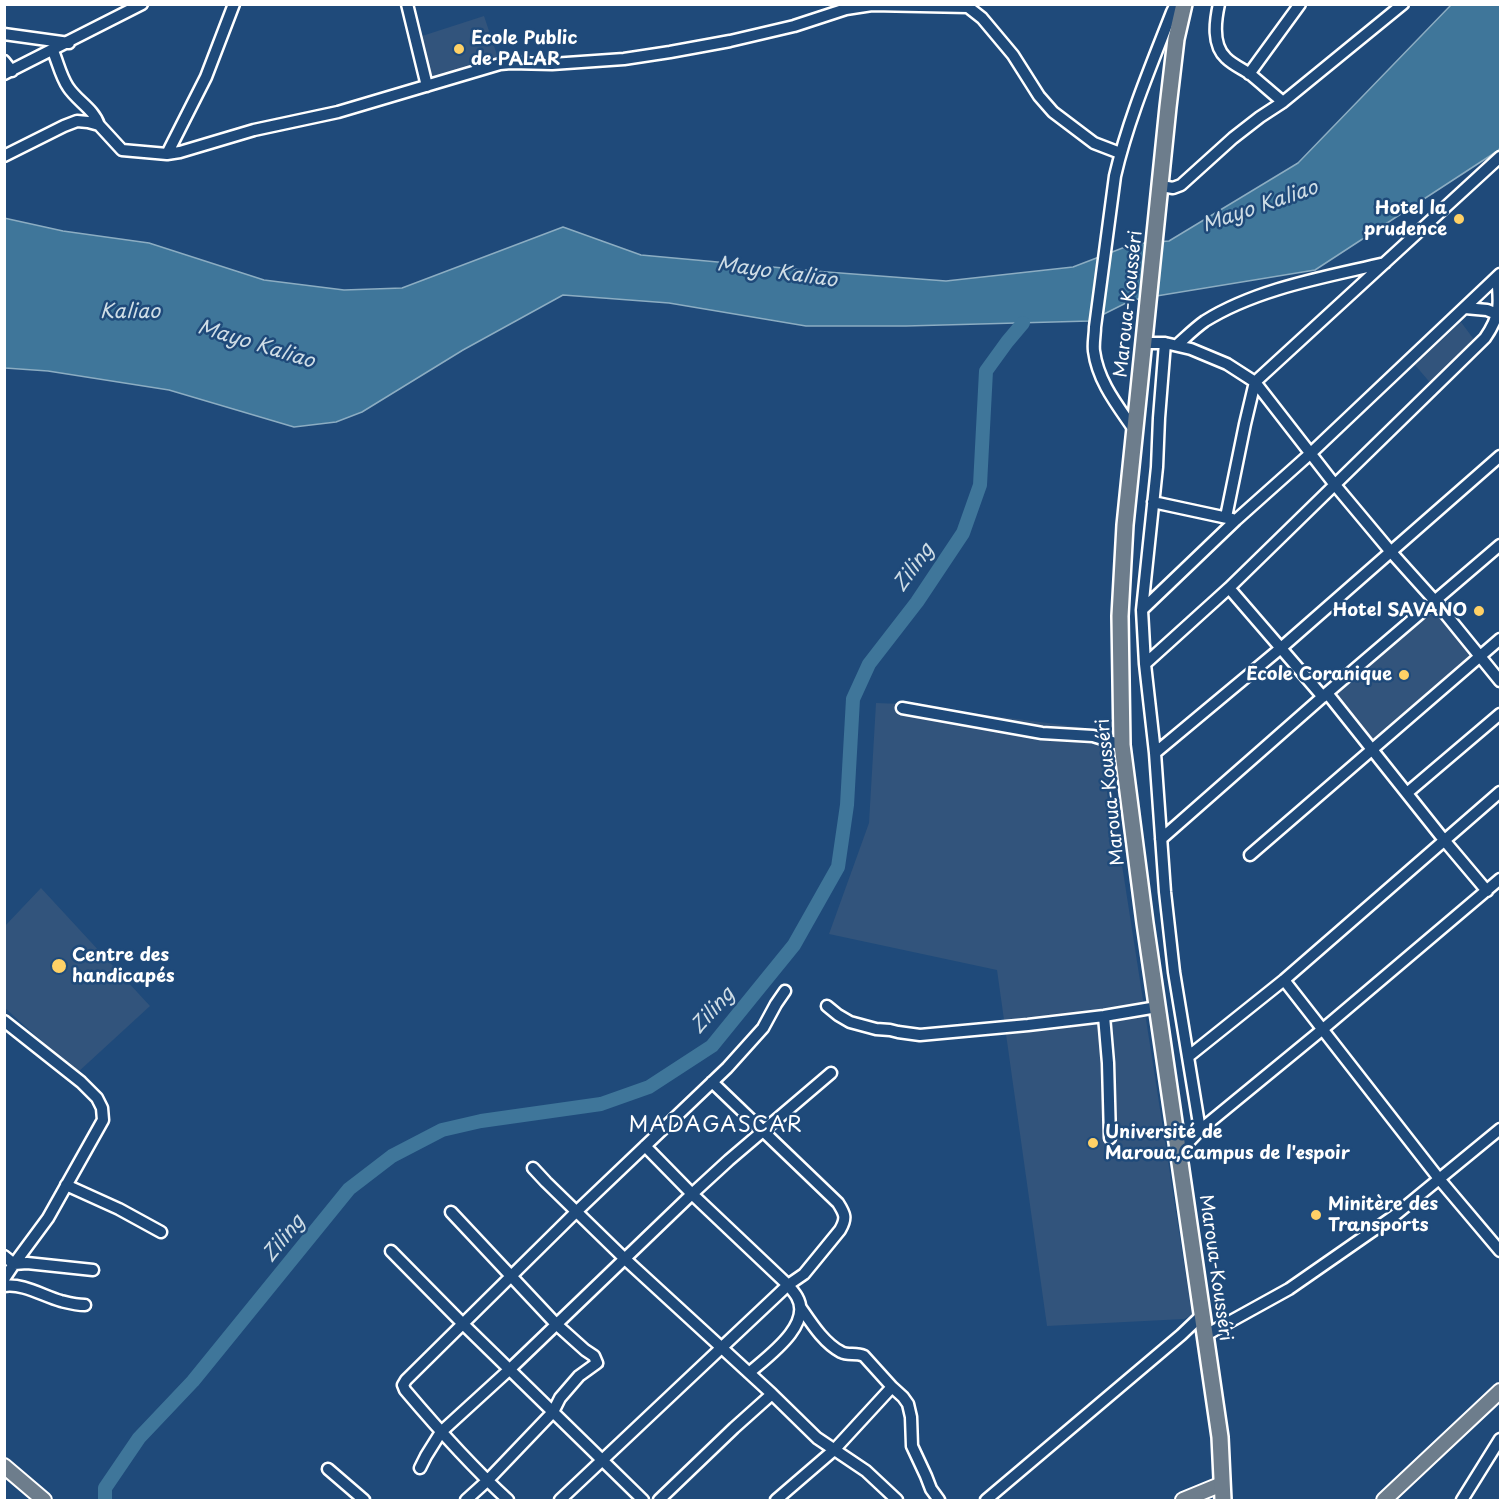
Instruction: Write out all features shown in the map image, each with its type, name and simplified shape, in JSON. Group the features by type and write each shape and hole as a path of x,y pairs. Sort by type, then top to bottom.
{"highway":[{"name":"Maroua-Kousséri","path":"1184,4 1176,39 1125,525 1120,616 1122,745 1145,923 1220,1437 1223,1500"}],"main road":[{"path":"1384,1500 1500,1391"},
{"path":"4,1466 31,1495 44,1500"},
{"path":"1183,1500 1222,1484"}],"street":[{"path":"4,61 8,73 142,4"},
{"path":"167,154 206,77 234,4"},
{"path":"407,4 427,86"},
{"path":"1136,432 1108,392 1100,372 1094,351 1095,327 1120,153 1176,4"},
{"path":"1219,4 1215,26 1219,50 1226,59 1249,74 1283,102"},
{"path":"1249,74 1300,4"},
{"path":"53,51 69,90 92,112 99,125 122,150 167,154 190,150 254,130 338,112 500,64 552,64 624,59 730,42 794,26 846,9 892,5 972,6 1013,55 1039,96 1053,112 1094,143 1120,153"},
{"path":"1161,186 1173,188 1181,185 1233,138 1283,102 1403,5"},
{"path":"4,34 69,43"},
{"path":"4,156 77,121 99,125"},
{"path":"1231,519 1245,424 1255,382 1499,162"},
{"path":"1177,345 1204,322 1277,288 1386,262"},
{"path":"1142,610 1231,519 1311,453 1499,275"},
{"path":"1145,664 1229,588 1485,338 1493,326 1500,302 1499,275"},
{"path":"1465,308 1487,310 1497,314"},
{"path":"1144,343 1165,343 1191,349 1227,364 1255,382 1335,485 1500,681"},
{"path":"1165,343 1157,466 1142,610 1165,892 1174,972 1200,1131"},
{"path":"1155,753 1281,648 1500,456"},
{"path":"1153,502 1231,519"},
{"path":"1161,839 1500,545"},
{"path":"1229,588 1373,750 1487,891"},
{"path":"1250,855 1500,639"},
{"path":"902,708 1042,733 1093,736 1122,745"},
{"path":"1407,793 1500,714"},
{"path":"1188,1056 1284,980 1500,792"},
{"path":"1179,1152 1200,1131 1500,879"},
{"path":"1284,980 1440,1180 1500,1251"},
{"path":"508,1500 441,1432 403,1385 576,1212 712,1082 763,1028 785,991"},
{"path":"827,1006 838,1016 850,1022 876,1029 920,1035 1028,1025 1157,1007"},
{"path":"1104,1016 1110,1138"},
{"path":"4,1021 81,1082 97,1098 102,1108 103,1120 48,1218 4,1279"},
{"path":"420,1468 441,1432 692,1194 831,1073"},
{"path":"560,1500 788,1285 804,1274 844,1222 844,1213 838,1203 712,1082"},
{"path":"1204,1336 1289,1289 1394,1216 1500,1129"},
{"path":"645,1146 788,1285 798,1298 801,1308 831,1345 843,1354 859,1353 864,1356 903,1397 908,1404 911,1417 912,1446 931,1489 939,1500"},
{"path":"534,1168 625,1259 817,1438 866,1471 897,1500"},
{"path":"66,1185 119,1209 161,1232"},
{"path":"451,1212 556,1324 597,1360 597,1363 579,1376 560,1398 553,1412 466,1500"},
{"path":"391,1251 643,1500"},
{"path":"4,1256 14,1264 27,1263 93,1270"},
{"path":"4,1286 20,1287 73,1305 85,1305"},
{"path":"749,1373 790,1335 801,1308"},
{"path":"986,1500 1202,1315"},
{"path":"776,1500 834,1450 892,1387"},
{"path":"660,1500 772,1394"},
{"path":"1462,1500 1500,1439"},
{"path":"328,1468 364,1500"}],"shaded area":[{"name":"Ecole Public de PALAR","path":"484,16 499,61 434,83 419,37"},
{"path":"1461,322 1475,341 1433,386 1415,365"},
{"name":"Ecole Coranique","path":"1433,606 1476,656 1374,744 1331,694"},
{"name":"Université de Maroua,Campus de l'espoir","path":"876,703 902,704 1101,730 1192,1315 1184,1319 1047,1326 997,970 829,934 869,823"},
{"name":"Centre des handicapés","path":"41,888 150,1006 77,1073 5,1008 4,927"}],"water":[{"name":"Kaliao","path":"1451,5 1500,5 1499,150 1315,270 1132,300 1090,321 806,326 669,303 563,295 463,350 362,412 336,422 294,427 169,390 48,371 5,368 4,218 63,231 149,243 264,280 344,290 402,288 563,227 641,255 827,272 946,281 1073,267 1133,244 1169,241 1298,163"}],"waterway":[{"name":"Ziling","path":"105,1500 105,1488 139,1438 193,1381 349,1189 392,1156 442,1130 481,1121 601,1104 649,1087 712,1046 794,945 838,867 847,805 853,699 869,664 917,602 963,533 980,485 986,371 1023,323"}],"place":[{"name":"Ecole Public de PALAR","path":"459,49"},
{"name":"Hotel la prudence","path":"1459,219"},
{"name":"Hotel SAVANO","path":"1479,611"},
{"name":"Ecole Coranique","path":"1404,675"},
{"name":"Centre des handicapés","path":"59,966"},
{"name":"Université de Maroua,Campus de l'espoir","path":"1093,1143"},
{"name":"Minitère des Transports","path":"1316,1215"}],"district":[{"name":"MADAGASCAR","path":"716,1126"}],"water label":[{"name":"Mayo Kaliao","path":"1260,207"},
{"name":"Mayo Kaliao","path":"777,273"},
{"name":"Mayo Kaliao","path":"256,345"}]}
